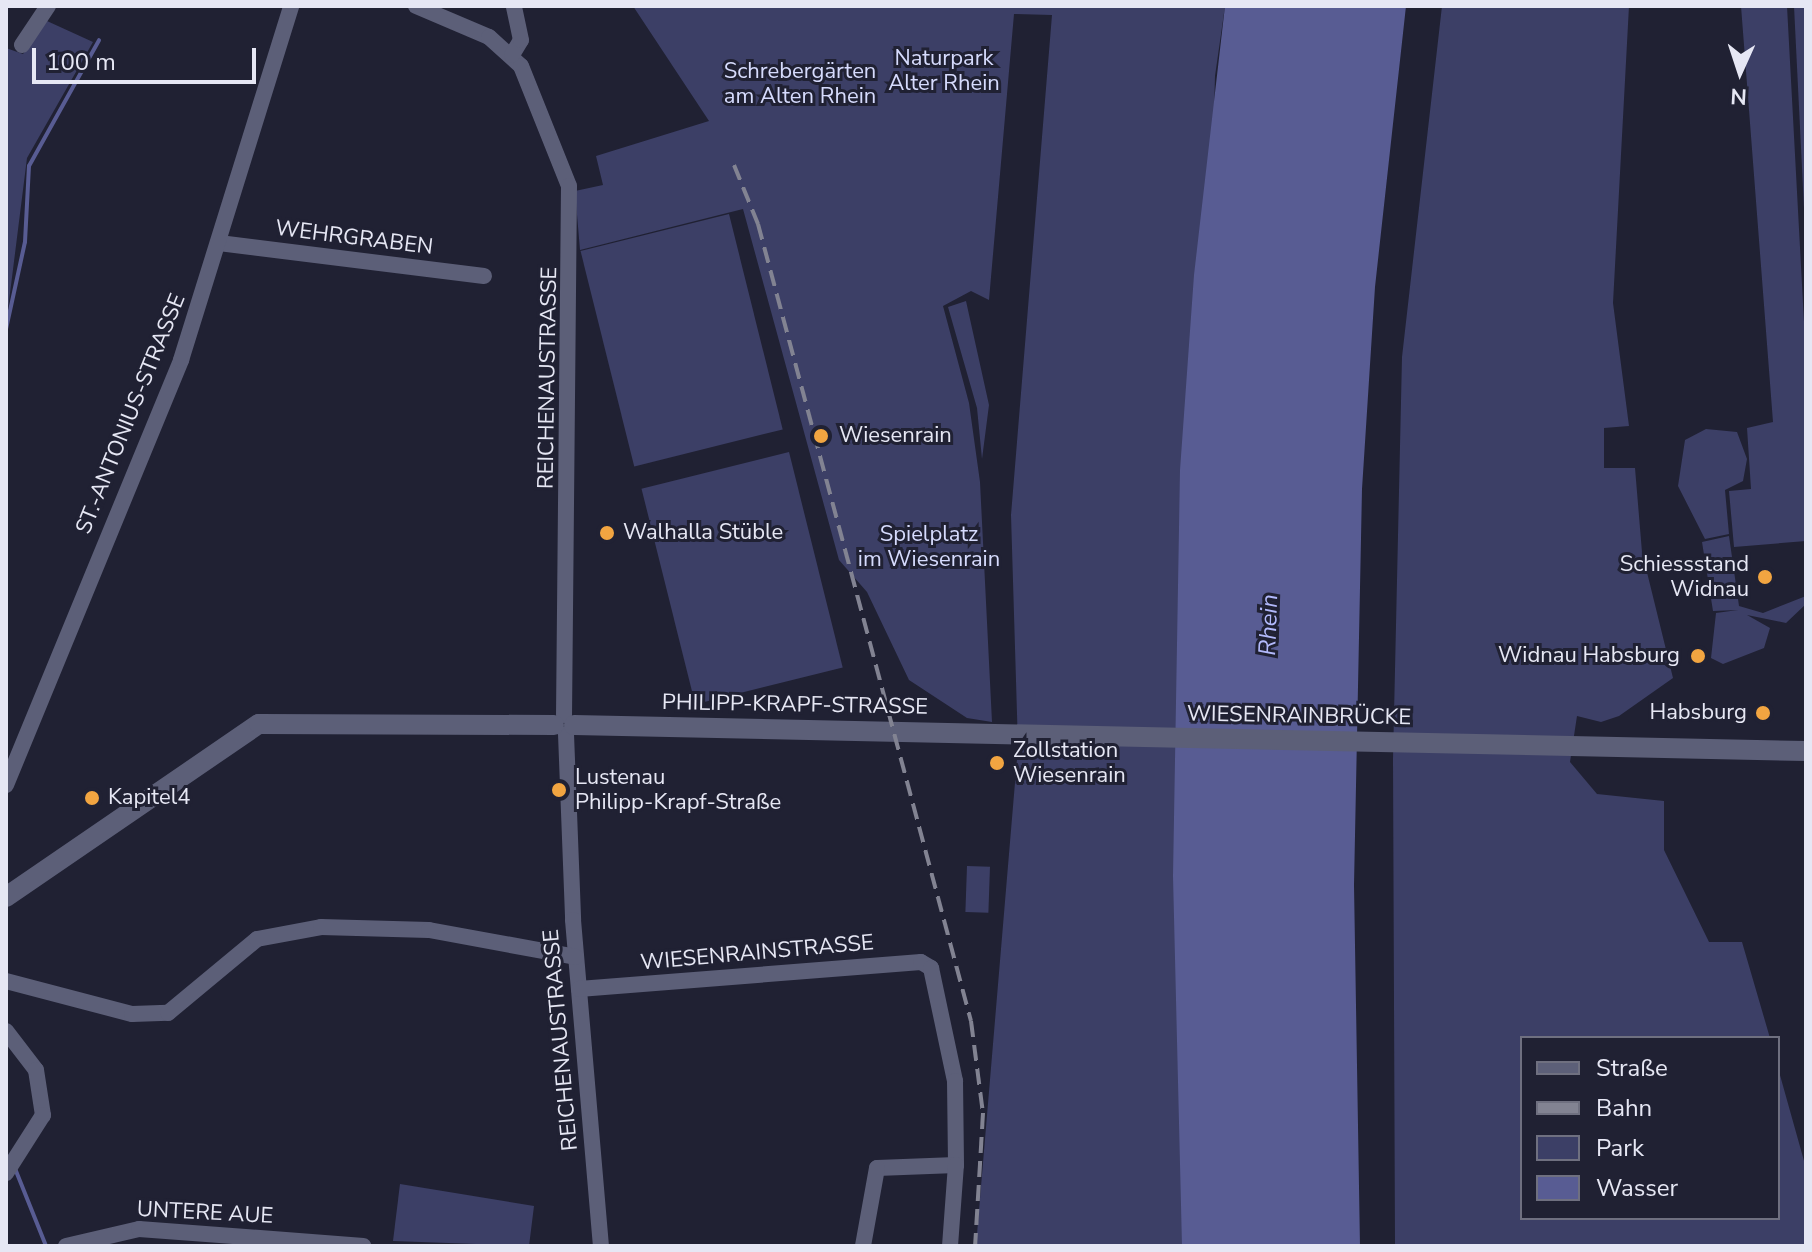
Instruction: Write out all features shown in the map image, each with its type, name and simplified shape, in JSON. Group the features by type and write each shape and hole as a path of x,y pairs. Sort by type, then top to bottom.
{"street":[{"path":"22,45 48,6"},
{"name":"ST.-ANTONIUS-STRASSE","path":"6,785 181,360 291,6"},
{"path":"416,6 489,37 512,55 521,40 514,6"},
{"name":"REICHENAUSTRASSE","path":"512,55 536,90 560,152 572,218 564,725 576,957 601,1246"},
{"name":"WEHRGRABEN","path":"219,243 484,276"},
{"name":"PHILIPP-KRAPF-STRASSE","path":"6,897 259,724 564,725 1014,734"},
{"name":"WIESENRAINBRÜCKE","path":"1014,734 1806,751"},
{"path":"6,981 132,1014 168,1013 257,939 321,927 429,930 576,957"},
{"name":"WIESENRAINSTRASSE","path":"579,989 921,962 935,974 955,1081 956,1165"},
{"path":"6,1031 36,1070 43,1099 41,1122 12,1168"},
{"path":"863,1246 877,1168 956,1165 950,1246"},
{"name":"UNTERE AUE","path":"66,1246 139,1229 363,1246"}],"green space":[{"path":"633,6 1225,6 1215,76 1182,1246 976,1246 1018,747 1011,515 1052,15 1014,14 989,300 971,291 943,306 969,403 980,482 992,722 967,718 909,680 867,592 839,560 743,209 580,250 575,191 603,185 596,156 709,121"},
{"path":"1442,6 1629,6 1613,303 1629,426 1604,428 1604,468 1635,468 1642,552 1673,678 1619,716 1601,722 1577,716 1570,762 1597,794 1664,801 1664,850 1709,942 1742,942 1769,1036 1520,1036 1520,1220 1780,1220 1780,1075 1806,1168 1806,1246 1395,1246 1393,759 1402,357"},
{"path":"1741,6 1787,6 1806,359 1806,541 1734,547 1729,491 1751,489 1747,428 1773,422"},
{"path":"1794,6 1806,6 1806,249"},
{"path":"47,21 93,42 27,158 6,325 6,48 23,54"},
{"path":"729,214 783,429 634,466 581,251"},
{"path":"966,301 989,405 982,459 977,408 948,307"},
{"path":"1706,429 1737,432 1747,459 1743,481 1725,490 1729,534 1705,539 1678,486 1685,440"},
{"path":"789,452 843,667 695,704 642,489"},
{"path":"1729,536 1739,606 1763,613 1806,596 1806,604 1786,623 1747,615 1770,628 1764,648 1723,664 1711,658 1716,613 1738,610 1713,611 1702,542"},
{"path":"967,866 990,867 988,913 965,912"},
{"path":"400,1184 534,1206 529,1246 393,1241"}],"water":[{"name":"Rhein","path":"1225,6 1406,6 1375,287 1362,489 1354,885 1360,1246 1182,1246 1173,876 1180,470 1194,275"}],"waterway":[{"name":"WEHRGRABEN","path":"6,329 25,242 29,166 99,40"},
{"path":"14,1166 46,1246"}],"railway":[{"path":"734,165 758,224 971,1021 983,1113 975,1246"}],"place":[{"name":"Wiesenrain","path":"821,436"},
{"name":"Walhalla Stüble","path":"607,533"},
{"name":"Schiessstand Widnau","path":"1765,577"},
{"name":"Widnau Habsburg","path":"1698,656"},
{"name":"Habsburg","path":"1763,713"},
{"name":"Zollstation Wiesenrain","path":"997,763"},
{"name":"Lustenau Philipp-Krapf-Straße","path":"559,790"},
{"name":"Kapitel4","path":"92,798"}],"park label":[{"name":"Naturpark Alter Rhein","path":"944,70"},
{"name":"Schrebergärten am Alten Rhein","path":"800,84"},
{"name":"Spielplatz im Wiesenrain","path":"929,546"}]}
